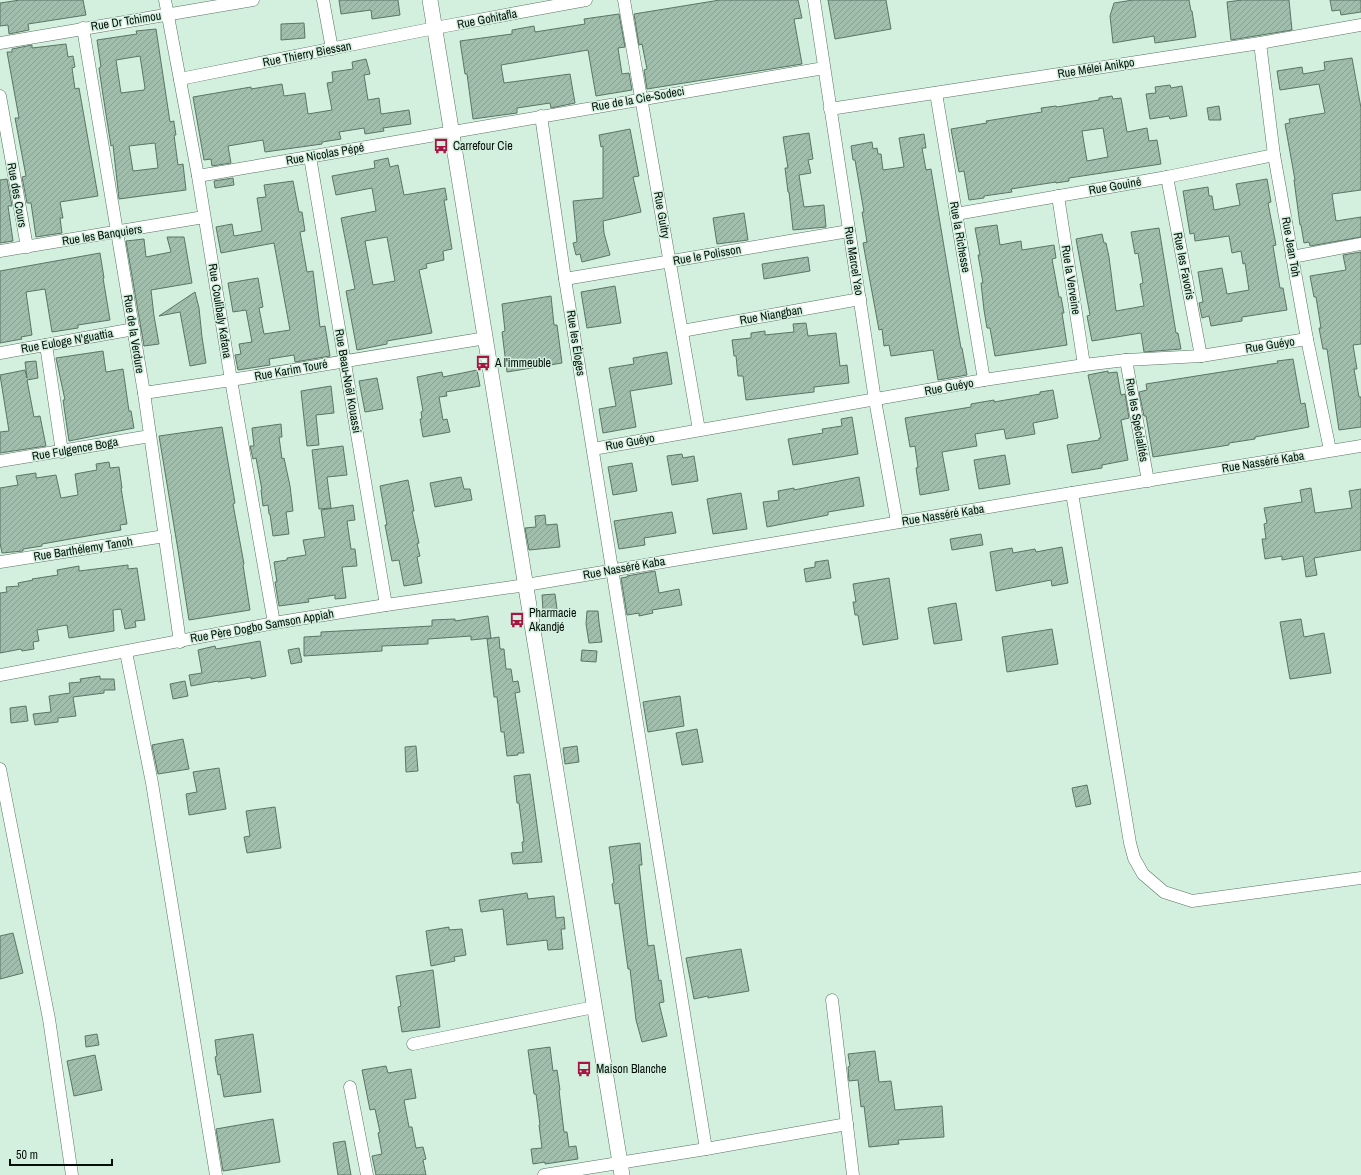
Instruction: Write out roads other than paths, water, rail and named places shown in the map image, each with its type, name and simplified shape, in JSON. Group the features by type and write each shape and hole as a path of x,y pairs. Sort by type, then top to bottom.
{"street":[{"name":"Rue Coulibaly Kafana","path":"165,0 198,176 231,380 274,623"},
{"name":"Rue Dr Tchimou","path":"0,43 253,0"},
{"path":"323,0 332,49"},
{"path":"430,0 621,1169"},
{"name":"Rue Gohitafla","path":"434,28 530,5 586,0"},
{"name":"Rue Guitry","path":"624,0 699,430"},
{"name":"Rue Marcel Yao","path":"814,0 875,400 897,522"},
{"name":"Rue de la Verdure","path":"83,28 134,329 180,642"},
{"name":"Rue Thierry Biessan","path":"180,79 434,28"},
{"name":"Rue Mélei Anikpo","path":"830,109 1360,29"},
{"name":"Rue Jean Toh","path":"1260,43 1274,155 1307,339 1330,450"},
{"name":"Rue de la Cie-Sodeci","path":"452,131 824,68"},
{"name":"Rue la Richesse","path":"936,93 984,380"},
{"name":"Rue des Cours","path":"0,96 27,247"},
{"name":"Rue les Éloges","path":"541,116 565,279 642,746 706,1149"},
{"name":"Rue Nicolas Pépé","path":"198,176 452,131"},
{"name":"Rue Gouiné","path":"956,214 1167,177 1274,155"},
{"name":"Rue Beau-Noël Kouassi","path":"310,157 386,605"},
{"name":"Rue les Favoris","path":"1167,177 1201,356"},
{"name":"Rue la Verveine","path":"1058,196 1084,365"},
{"name":"Rue les Banquiers","path":"0,251 204,217"},
{"name":"Rue le Polisson","path":"565,279 849,231"},
{"path":"1292,257 1361,244"},
{"name":"Rue Niangban","path":"682,331 860,299"},
{"name":"Rue Euloge N'guattia","path":"0,353 134,329"},
{"name":"Rue Karim Touré","path":"144,393 486,338"},
{"name":"Rue Guéyo","path":"593,449 984,380 1126,360 1201,356 1307,339"},
{"path":"46,345 62,452"},
{"name":"Rue les Spécialités","path":"1126,360 1148,481"},
{"name":"Rue Fulgence Boga","path":"0,462 150,436"},
{"name":"Rue Nasséré Kaba","path":"526,585 897,522 1361,446"},
{"path":"1072,493 1130,844 1134,858 1143,874 1164,892 1192,901 1361,878"},
{"name":"Rue Barthélemy Tanoh","path":"0,562 165,536"},
{"name":"Rue Père Dogbo Samson Appiah","path":"0,675 274,623 526,585"},
{"path":"126,652 152,784 216,1175"},
{"path":"0,769 49,1019 72,1175"},
{"path":"832,1000 853,1175"},
{"path":"413,1044 594,1007"},
{"path":"350,1087 367,1175"},
{"path":"544,1175 621,1169 706,1149 847,1124"}],"place":[{"name":"Carrefour Cie","path":"441,146"},
{"name":"A l'immeuble","path":"483,363"},
{"name":"Pharmacie Akandjé","path":"517,620"},
{"name":"Maison Blanche","path":"584,1069"}]}
